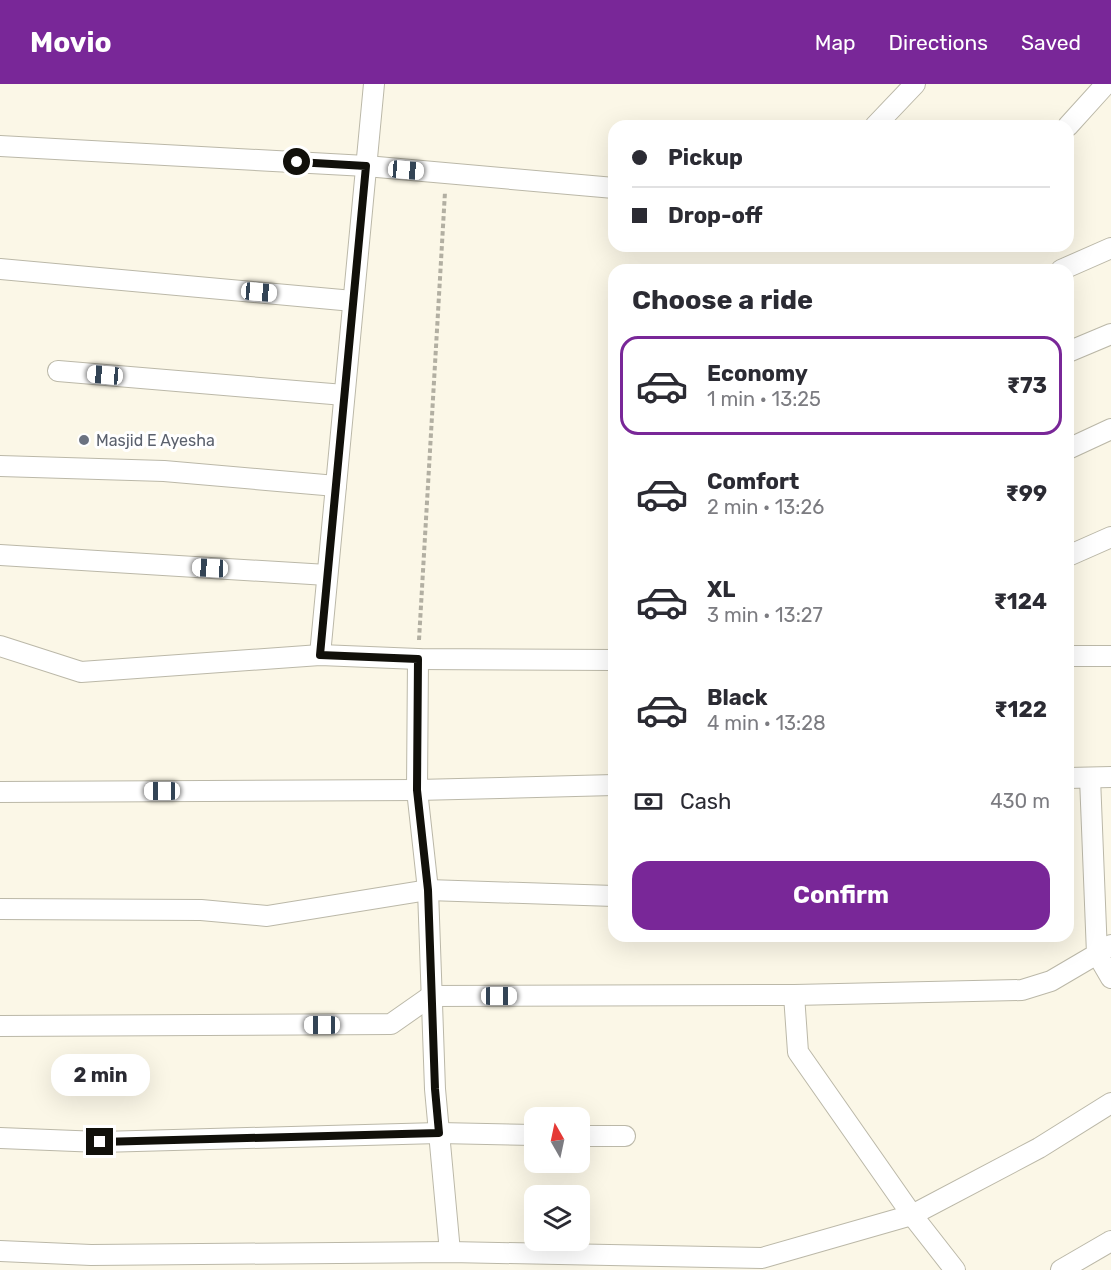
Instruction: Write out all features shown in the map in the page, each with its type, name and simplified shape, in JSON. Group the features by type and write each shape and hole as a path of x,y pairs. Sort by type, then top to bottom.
{"street":[{"path":"320,655 374,84"},
{"path":"881,120 915,84"},
{"path":"1073,120 1106,84"},
{"path":"0,146 366,166 608,187"},
{"path":"1074,264 1111,248"},
{"path":"0,269 353,301"},
{"path":"1074,349 1111,334"},
{"path":"58,370 344,395"},
{"path":"1074,446 1111,429"},
{"path":"0,466 164,471 336,486"},
{"path":"1074,553 1111,537"},
{"path":"0,555 327,575"},
{"path":"0,646 81,672 320,655 418,659 608,660"},
{"path":"1074,656 1111,656"},
{"path":"418,659 417,790 428,890 435,1089 450,1252"},
{"path":"1074,778 1111,777"},
{"path":"1090,778 1104,950 1111,978"},
{"path":"0,792 417,790 608,785"},
{"path":"0,909 201,910 267,916 428,890 608,896"},
{"path":"0,1026 391,1024 431,996 794,995 1022,990 1051,981 1104,950"},
{"path":"794,995 798,1052 912,1215 955,1270"},
{"path":"0,1251 91,1255 450,1252 669,1263 762,1258 912,1215 1039,1148 1111,1103"},
{"path":"0,1138 100,1142 439,1133 524,1135"},
{"path":"590,1136 625,1136"},
{"path":"1061,1270 1111,1241"},
{"path":"654,1270 669,1263"}],"path":[{"path":"418,659 446,173"}],"place":[{"name":"Masjid E Ayesha","path":"84,440"}],"route":[{"path":"100,1142 439,1133 435,1089 428,890 417,790 418,659 320,655 366,166 297,162"}]}
